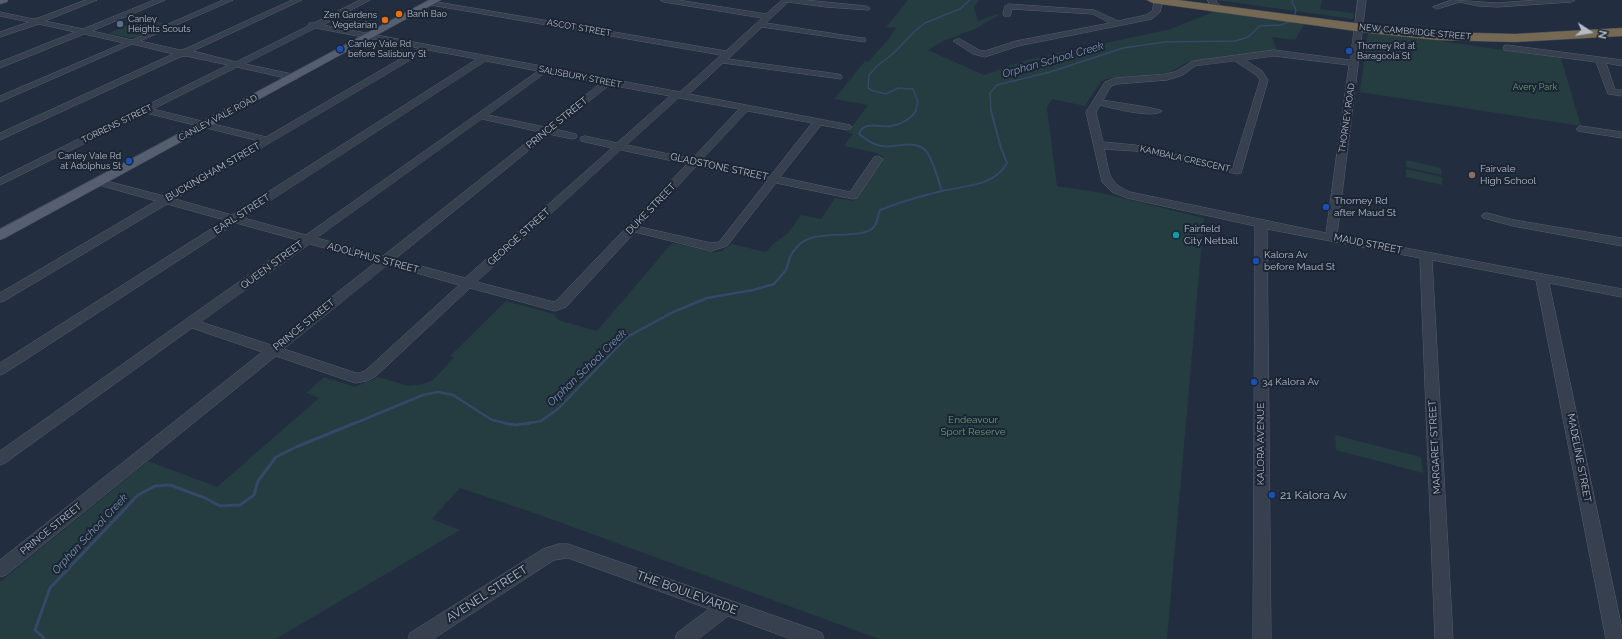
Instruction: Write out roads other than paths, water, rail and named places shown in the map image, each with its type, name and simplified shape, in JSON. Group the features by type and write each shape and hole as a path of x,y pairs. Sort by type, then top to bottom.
{"highway":[{"path":"1157,0 1224,10 1283,15"},
{"path":"1185,0 1212,2 1283,15"},
{"name":"NEW CAMBRIDGE STREET","path":"1283,15 1437,36 1520,38 1622,32"},
{"name":"NEW CAMBRIDGE STREET","path":"1359,25 1479,33 1622,27"}],"main road":[{"name":"CANLEY VALE ROAD","path":"0,235 433,1"}],"street":[{"path":"0,35 93,0"},
{"path":"0,65 161,0"},
{"path":"0,99 229,0"},
{"path":"0,137 298,0"},
{"name":"TORRENS STREET","path":"0,182 312,25 366,0"},
{"path":"664,0 768,17"},
{"path":"787,0 866,8"},
{"name":"GEORGE STREET","path":"273,350 355,378 362,378 371,374 620,146 724,57 787,0"},
{"path":"957,41 976,52 985,54 1016,44 1152,16 1156,12 1157,0"},
{"name":"THORNEY ROAD","path":"1331,237 1362,0"},
{"path":"1437,7 1459,0 1497,6 1571,0"},
{"name":"ASCOT STREET","path":"433,1 724,57 768,68 799,70 838,77"},
{"path":"1212,2 1224,10"},
{"path":"1007,14 1009,6 1090,12 1104,16 1118,24"},
{"path":"0,14 294,77"},
{"path":"760,24 862,40"},
{"name":"SALISBURY STREET","path":"312,25 847,127"},
{"name":"BUCKINGHAM STREET","path":"0,298 426,47"},
{"path":"1507,48 1622,63"},
{"path":"1098,144 1091,112 1106,85 1114,82 1168,77 1180,74 1193,64 1278,53 1353,63"},
{"name":"EARL STREET","path":"0,370 484,58"},
{"name":"KAMBALA CRESCENT","path":"1098,144 1135,148 1237,171 1264,80 1259,73 1237,58"},
{"path":"1600,60 1611,92 1622,93"},
{"name":"QUEEN STREET","path":"0,459 545,70"},
{"name":"PRINCE STREET","path":"0,570 608,82"},
{"path":"1096,102 1157,111"},
{"name":"DUKE STREET","path":"555,307 560,304 745,108"},
{"path":"145,110 267,140"},
{"path":"480,116 572,136"},
{"path":"632,228 712,247 723,244 818,122"},
{"path":"1581,129 1622,136"},
{"name":"GLADSTONE STREET","path":"585,139 853,196 878,159"},
{"name":"MAUD STREET","path":"1098,144 1108,184 1116,190 1135,197 1261,224 1622,293"},
{"name":"ADOLPHUS STREET","path":"99,182 555,307"},
{"path":"1487,216 1513,223 1622,242"},
{"name":"KALORA AVENUE","path":"1261,224 1262,639"},
{"name":"MARGARET STREET","path":"1426,256 1444,639"},
{"name":"MADELINE STREET","path":"1542,278 1615,639"},
{"path":"190,323 273,350"},
{"name":"THE BOULEVARDE","path":"558,551 568,551 815,639"},
{"name":"AVENEL STREET","path":"417,639 549,554 558,551"},
{"path":"684,639 726,607"}],"waterway":[{"path":"915,112 918,102 913,89 898,88 886,94 873,91 868,88 869,75 925,23 960,9 970,0"},
{"name":"Orphan School Creek","path":"1293,0 1292,2 1296,10 1294,17"},
{"name":"Orphan School Creek","path":"991,112 990,93 997,85 1050,72 1123,48 1165,42 1235,41 1248,37 1260,26 1281,25 1292,21"},
{"path":"916,111 909,119 898,124 891,126 865,127 859,134 869,141 881,146 886,147 910,144 921,147 926,151 931,159 942,191"},
{"name":"Orphan School Creek","path":"942,191 987,181 1002,171 1007,163 1001,148 991,111"},
{"name":"Orphan School Creek","path":"794,251 801,243 811,238 867,232 874,227 880,210 911,199 942,191"},
{"name":"Orphan School Creek","path":"529,423 541,421 558,409 627,337 673,312 707,298 753,290 774,284 786,270 794,250"},
{"name":"Orphan School Creek","path":"353,424 423,395 438,392 453,395 492,420 507,424"},
{"name":"Orphan School Creek","path":"45,639 35,630 50,588 138,495 155,486 170,485 205,498 220,506 240,505 254,495 258,481 276,457 296,447 355,423"},
{"name":"Orphan School Creek","path":"507,424 515,425 529,423"},
{"name":"Orphan School Creek","path":"524,424 529,423"}],"place":[{"name":"Banh Bao","path":"399,14"},
{"name":"Zen Gardens Vegetarian","path":"385,20"},
{"name":"Canley Heights Scouts","path":"120,24"},
{"name":"Canley Vale Rd before Salisbury St","path":"340,49"},
{"name":"Thorney Rd at Baragoola St","path":"1349,51"},
{"name":"Canley Vale Rd at Adolphus St","path":"129,161"},
{"name":"Fairvale High School","path":"1472,175"},
{"name":"Thorney Rd after Maud St","path":"1326,207"},
{"name":"Fairfield City Netball","path":"1176,235"},
{"name":"Kalora Av before Maud St","path":"1256,261"},
{"name":"34 Kalora Av","path":"1254,382"},
{"name":"21 Kalora Av","path":"1272,495"}],"park label":[{"name":"Avery Park","path":"1535,87"},
{"name":"Endeavour Sport Reserve","path":"973,426"}]}
